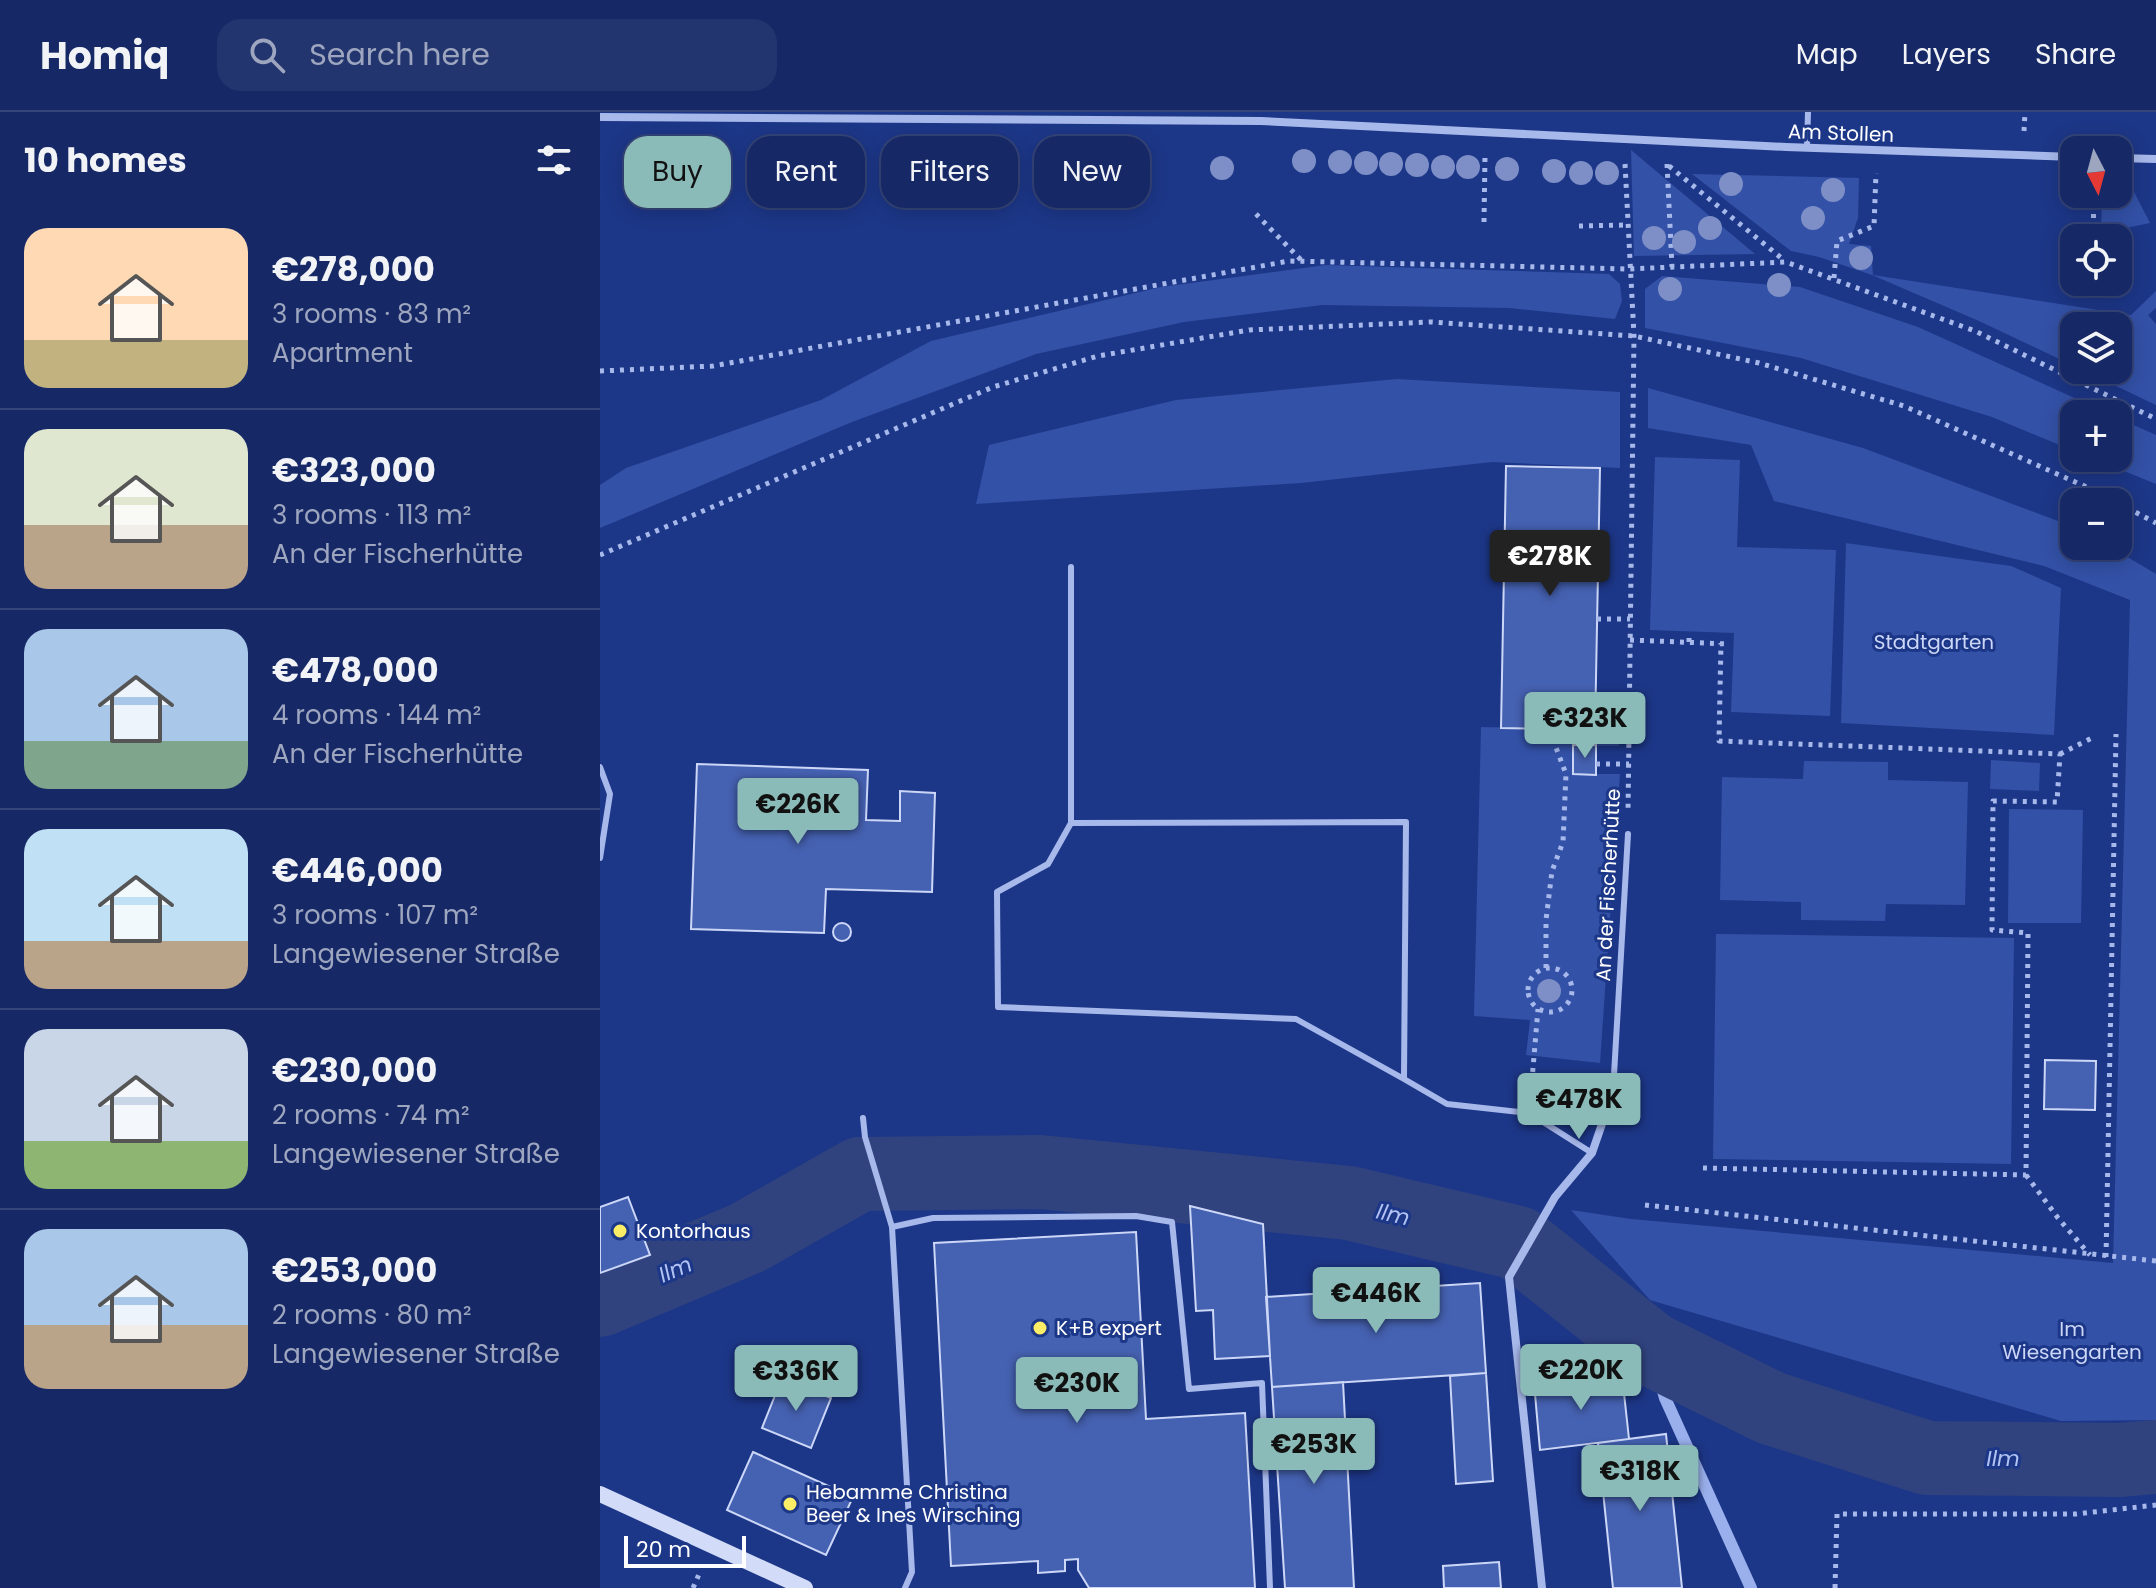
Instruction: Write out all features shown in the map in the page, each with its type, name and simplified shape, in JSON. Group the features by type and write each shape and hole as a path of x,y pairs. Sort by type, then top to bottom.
{"main road":[{"path":"600,1494 805,1588"}],"street":[{"name":"Am Stollen","path":"600,117 1261,116 1485,132 2060,157"},
{"path":"2132,158 2156,159"},
{"name":"An der Fischerhütte","path":"1542,1588 1509,1277 1555,1197 1592,1153 1613,1092"}],"lane":[{"path":"1807,147 1808,112"},
{"path":"1071,567 1071,823 1048,864 997,892 998,1007 1296,1019 1447,1104 1529,1113 1592,1153"},
{"path":"600,767 610,794 600,858"},
{"path":"1071,823 1406,822 1404,1079"},
{"name":"An der Fischerhütte","path":"1613,1092 1628,834"},
{"path":"863,1118 865,1137 892,1227 912,1572 905,1588"},
{"path":"892,1227 933,1218 1136,1216 1172,1222 1189,1389 1262,1383 1270,1588"}],"path":[{"path":"1484,222 1485,132"},
{"name":"An der Fischerhütte","path":"1624,139 1634,336 1628,834"},
{"path":"1637,139 1786,262"},
{"path":"1834,278 1837,241 1874,226 1876,149"},
{"path":"1667,164 1672,267"},
{"path":"1256,214 1303,262"},
{"path":"1579,226 1627,225"},
{"path":"600,371 713,366 1289,261 1629,269 1786,262 1975,331 2156,419"},
{"path":"600,555 993,387 1098,356 1249,330 1431,322 1634,336 1759,363 1904,406 2089,488"},
{"path":"2132,510 2156,523"},
{"path":"1597,619 1630,619"},
{"path":"1689,634 1689,642"},
{"path":"1630,640 1729,644"},
{"path":"1721,643 1719,741 2060,754 2094,737"},
{"path":"2106,1257 2116,734"},
{"path":"1546,968 1546,920 1552,871 1563,842 1566,774 1555,745"},
{"path":"2060,754 2057,802 1993,801 1992,930 2028,933 2026,1175 2090,1255"},
{"path":"1596,764 1629,764"},
{"path":"1546,968 1566,975 1571,994 1565,1006 1545,1012 1532,1004 1528,989 1533,976 1546,968"},
{"path":"1529,1113 1538,1009"},
{"path":"1703,1168 2026,1175"},
{"path":"1645,1205 2156,1261"},
{"path":"1835,1588 1837,1514 2076,1514 2156,1505"}],"green space":[{"path":"1631,150 1755,254 1634,256"},
{"path":"1692,174 1859,178 1858,218 1849,244 1871,246 1873,275 2112,312 2060,312 2060,359 1872,275 1791,251"},
{"path":"2132,188 2150,223 2132,227 2132,224 2101,224 2102,208 2132,208"},
{"path":"1326,265 1609,274 1620,284 1622,301 1615,319 1509,308 1322,305 1184,322 1036,354 852,422 600,528 600,485 626,468 821,400 931,341 1161,287"},
{"path":"1662,276 1800,287 1918,327 2079,400 2060,400 2060,445 1992,417 1801,358 1645,328 1645,289"},
{"path":"2156,291 2156,308 2148,315 2156,324 2156,405 2112,384 2132,384 2132,314"},
{"path":"1397,379 1620,392 1620,468 1492,462 1301,483 976,504 989,445 1176,400"},
{"name":"Im Wiesengarten","path":"1648,388 1863,448 2060,522 2060,560 2132,560 2156,574 2156,1420 2061,1421 1650,1300 1571,1210 1631,1219 2113,1263 2130,600 2044,566 1774,501 1751,445 1648,428"},
{"path":"2132,424 2156,435 2156,484 2126,472 2132,472"},
{"path":"1655,457 1740,460 1737,547 1836,550 1830,716 1731,712 1734,633 1650,630"},
{"name":"Stadtgarten","path":"1846,543 2011,566 2061,588 2054,735 1841,723"},
{"path":"1481,727 1619,730 1619,746 1573,746 1573,774 1620,774 1600,1063 1526,1055 1530,1020 1474,1016"},
{"path":"1991,760 2040,763 2039,791 1990,789"},
{"path":"1804,761 1888,762 1888,780 1968,782 1965,905 1886,904 1885,921 1801,920 1801,902 1720,900 1722,777 1803,779"},
{"path":"2009,809 2083,810 2081,923 2008,923"},
{"path":"1716,934 2014,938 2011,1164 1713,1159"}],"building":[{"path":"1506,466 1600,468 1595,730 1501,728"},
{"path":"1573,745 1596,745 1596,775 1573,774"},
{"path":"697,764 868,770 866,820 900,821 900,791 935,793 932,892 826,889 824,933 691,929"},
{"path":"842,923 851,932 842,941 833,932"},
{"path":"2045,1060 2096,1061 2095,1110 2044,1109"},
{"name":"Kontorhaus","path":"628,1197 650,1255 600,1273 600,1207"},
{"path":"1190,1206 1263,1224 1270,1356 1215,1359 1213,1310 1196,1311"},
{"name":"K+B expert","path":"1136,1232 1146,1419 1245,1413 1255,1588 1089,1588 1078,1570 1078,1559 1065,1560 1065,1571 1038,1573 1038,1561 951,1566 934,1243"},
{"path":"1480,1283 1486,1373 1272,1387 1266,1297"},
{"path":"1486,1373 1493,1481 1456,1484 1450,1376"},
{"path":"1622,1375 1629,1439 1540,1450 1534,1383"},
{"path":"782,1378 831,1398 811,1448 762,1428"},
{"path":"1343,1382 1354,1588 1285,1588 1272,1387"},
{"path":"1666,1434 1682,1588 1613,1588 1598,1443"},
{"name":"Hebamme Christina Beer & Ines Wirsching","path":"753,1452 853,1497 826,1555 727,1510"},
{"path":"1499,1562 1501,1588 1444,1588 1443,1566"}],"waterway":[{"name":"Ilm","path":"600,1300 747,1238 860,1174 1040,1172 1349,1203 1518,1243 1651,1349 1771,1408 1927,1458 2119,1460 2156,1457"},
{"path":"1651,1349 1665,1398 1751,1588"}],"place":[{"name":"Kontorhaus","path":"620,1231"},
{"name":"K+B expert","path":"1040,1328"},
{"name":"Hebamme Christina Beer & Ines Wirsching","path":"790,1504"}]}
